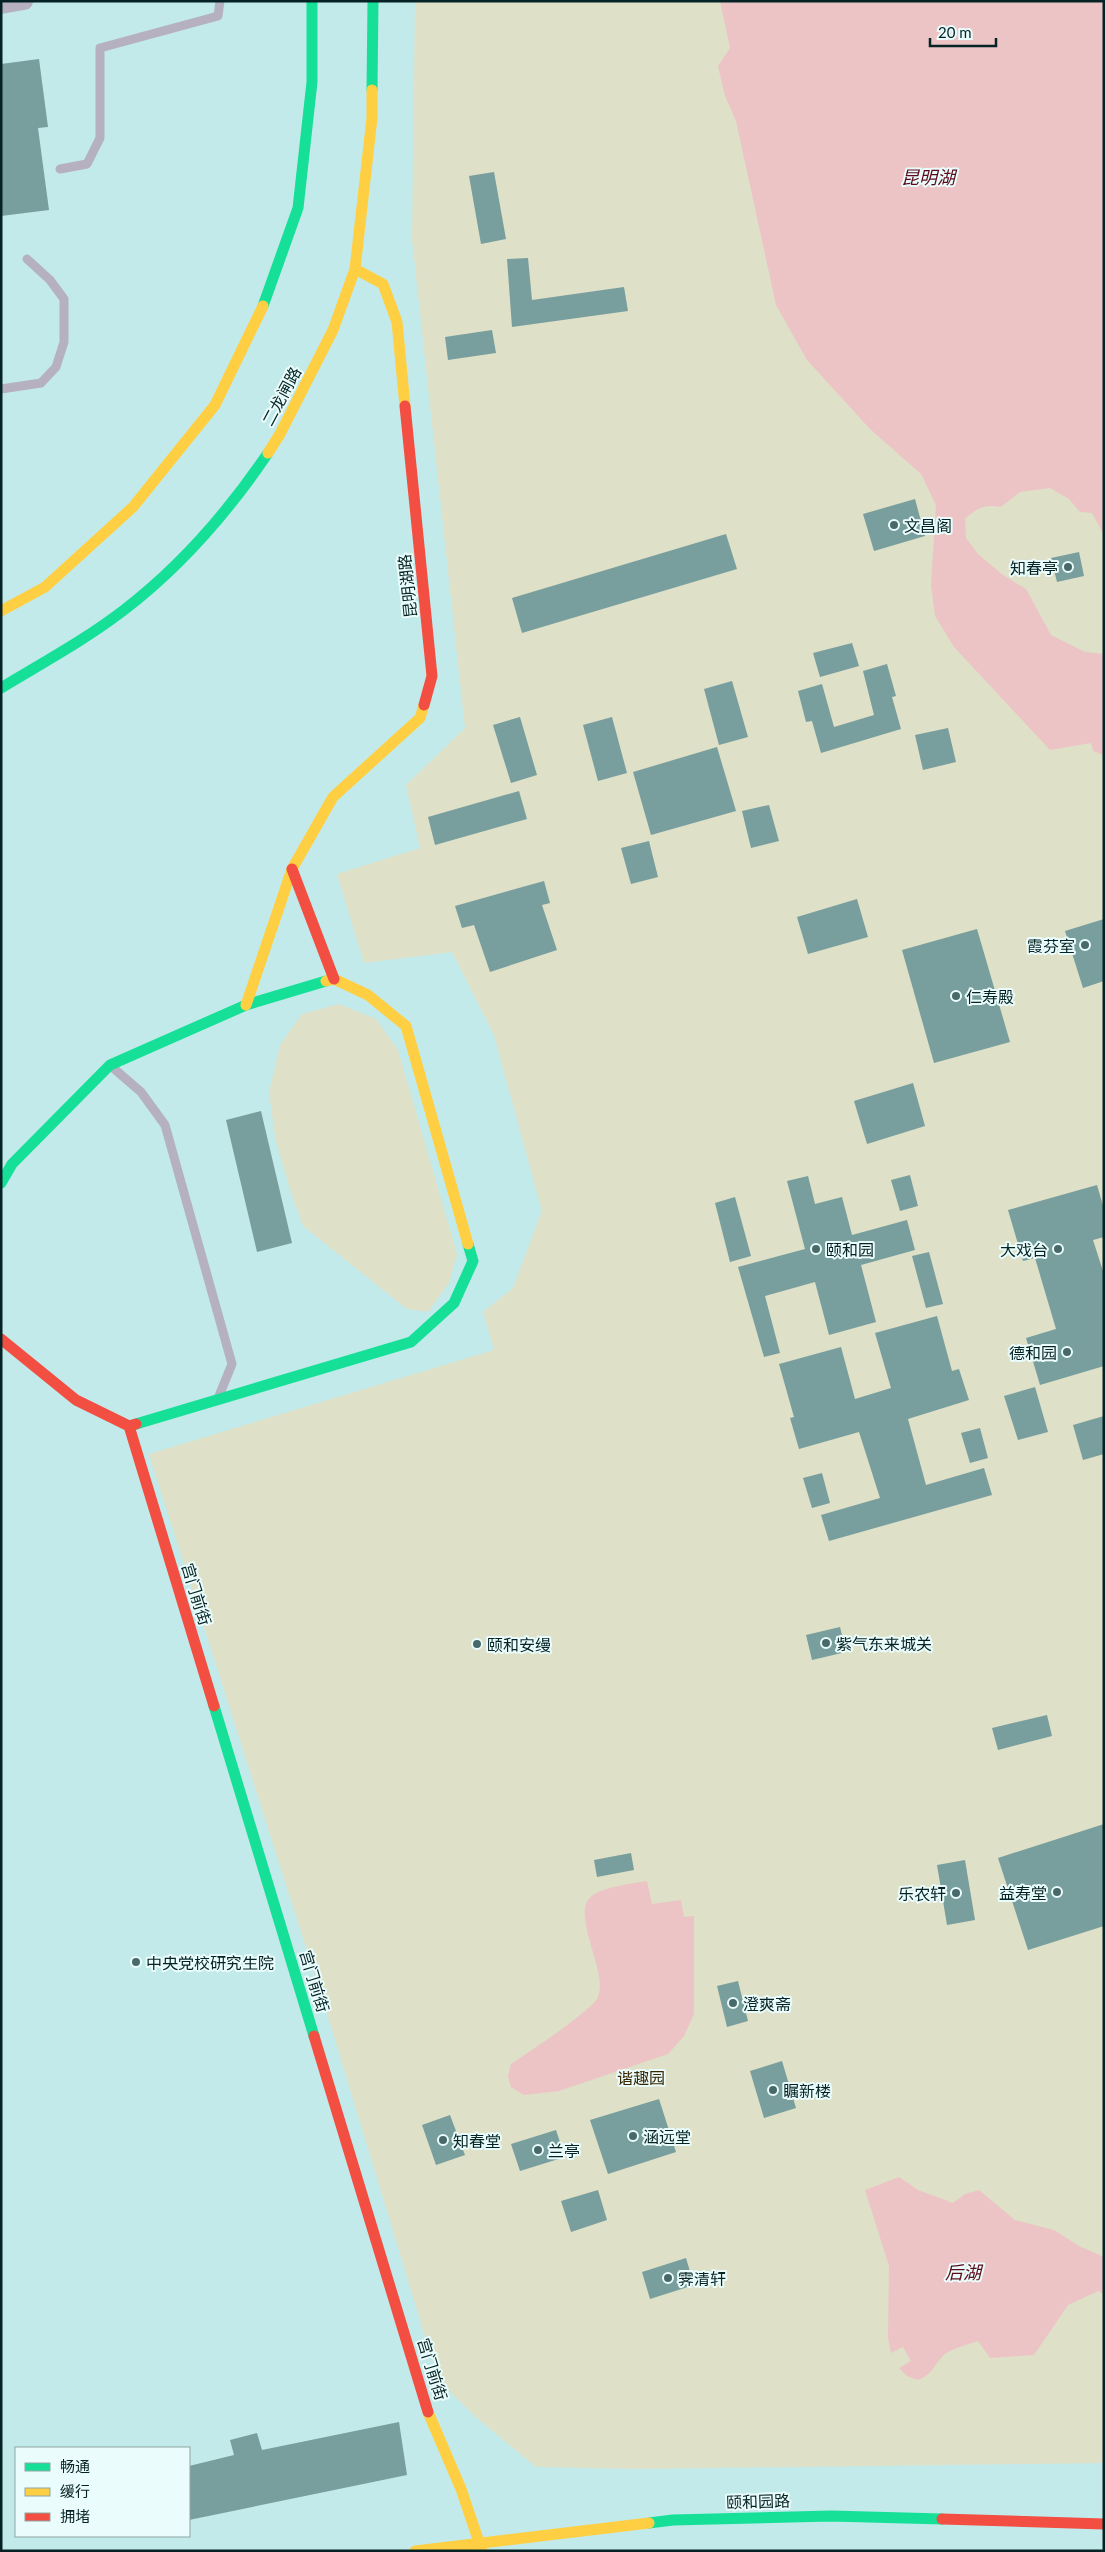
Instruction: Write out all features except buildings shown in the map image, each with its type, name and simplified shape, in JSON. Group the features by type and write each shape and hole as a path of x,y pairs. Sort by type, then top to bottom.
{"street":[{"path":"1,5 24,1"},
{"path":"1,611 45,587 133,507 215,405 265,303 298,208 312,82 312,1"},
{"name":"二龙闸路","path":"1,688 70,647 124,610 173,567 217,521 252,476 280,434 334,330 354,270 372,118 373,1"},
{"name":"昆明湖路","path":"246,1005 292,869 333,797 420,718 432,676 397,322 383,284 354,270"},
{"path":"292,869 334,979"},
{"path":"1,1183 12,1164 110,1065 246,1005 334,979 368,995 406,1026 473,1261 454,1304 411,1342 129,1426 76,1400 1,1339"},
{"name":"宫门前街","path":"129,1426 429,2414 461,2489 480,2547"},
{"name":"颐和园路","path":"415,2551 480,2547 673,2520 831,2516 1104,2524"}],"lane":[{"path":"60,170 87,164 100,138 100,48 218,16 220,1"},
{"path":"1,388 41,383 56,367 64,342 64,299 50,280 27,259"},
{"path":"110,1065 141,1092 165,1125 232,1364 218,1398"}],"green space":[{"name":"颐和园","path":"415,1 1104,1 1104,2463 637,2469 536,2467 479,2420 443,2385 431,2356 330,2023 149,1454 494,1350 483,1312 513,1288 542,1211 494,1035 452,952 364,963 337,874 420,848 406,785 465,728 412,239"},
{"path":"339,1004 376,1019 398,1050 457,1254 449,1283 428,1312 407,1309 303,1226 291,1193 275,1137 269,1093 280,1045 302,1014"}],"water":[{"name":"昆明湖","path":"720,1 1104,1 1104,535 1092,513 1080,512 1069,499 1050,488 1020,492 1001,507 990,506 981,508 965,519 966,538 978,554 1003,575 1026,589 1051,635 1085,652 1104,654 1104,755 1093,751 1091,743 1050,750 954,647 935,616 931,585 936,505 921,474 870,429 807,360 776,305 736,121 725,96 718,66 730,48"},
{"path":"647,1881 652,1904 681,1900 684,1917 694,1916 694,2014 684,2036 668,2054 559,2091 524,2095 511,2087 508,2076 511,2064 584,2012 598,1997 600,1989 599,1976 586,1924 585,1911 587,1901 594,1894 606,1889"},
{"name":"后湖","path":"899,2177 918,2190 953,2203 965,2194 979,2190 1015,2220 1054,2230 1079,2246 1104,2257 1104,2294 1098,2291 1068,2305 1034,2355 990,2358 978,2341 948,2352 923,2378 918,2380 907,2376 899,2368 911,2361 903,2347 891,2353 888,2338 889,2266 865,2190"}],"traffic: fast":[{"path":"263,306 298,208 312,82 312,1"},
{"path":"372,90 373,1"},
{"path":"1,688 94,631 145,593 202,538 253,475 268,453"},
{"path":"1,1183 12,1164 110,1065 246,1005 326,981"},
{"path":"136,1424 411,1342 454,1303 473,1261 468,1244"},
{"path":"214,1706 314,2036"},
{"path":"649,2523 673,2520 831,2516 942,2519"}],"traffic: slow":[{"path":"268,453 280,434 333,330 355,269 372,118 372,90"},
{"path":"355,269 383,284 397,322 405,406"},
{"path":"1,611 45,587 133,507 215,405 263,306"},
{"path":"246,1005 292,869 333,797 420,718 424,705"},
{"path":"326,981 334,979 368,995 406,1026 468,1244"},
{"path":"428,2412 461,2489 482,2551"},
{"path":"415,2551 649,2523"}],"traffic: jam":[{"path":"405,406 432,676 424,705"},
{"path":"292,869 334,979"},
{"path":"1,1339 76,1400 129,1426 136,1424"},
{"path":"129,1426 214,1706"},
{"path":"314,2036 428,2412"},
{"path":"942,2519 1104,2524"}],"place":[{"name":"文昌阁","path":"894,525"},
{"name":"知春亭","path":"1068,567"},
{"name":"霞芬室","path":"1085,945"},
{"name":"仁寿殿","path":"956,996"},
{"name":"颐和园","path":"816,1249"},
{"name":"大戏台","path":"1058,1249"},
{"name":"德和园","path":"1067,1352"},
{"name":"紫气东来城关","path":"826,1643"},
{"name":"颐和安缦","path":"477,1644"},
{"name":"益寿堂","path":"1057,1892"},
{"name":"乐农轩","path":"956,1893"},
{"name":"中央党校研究生院","path":"136,1962"},
{"name":"澄爽斋","path":"733,2003"},
{"name":"瞩新楼","path":"773,2090"},
{"name":"涵远堂","path":"633,2136"},
{"name":"知春堂","path":"443,2140"},
{"name":"兰亭","path":"538,2150"},
{"name":"霁清轩","path":"668,2278"}],"park label":[{"name":"谐趣园","path":"641,2077"}]}
